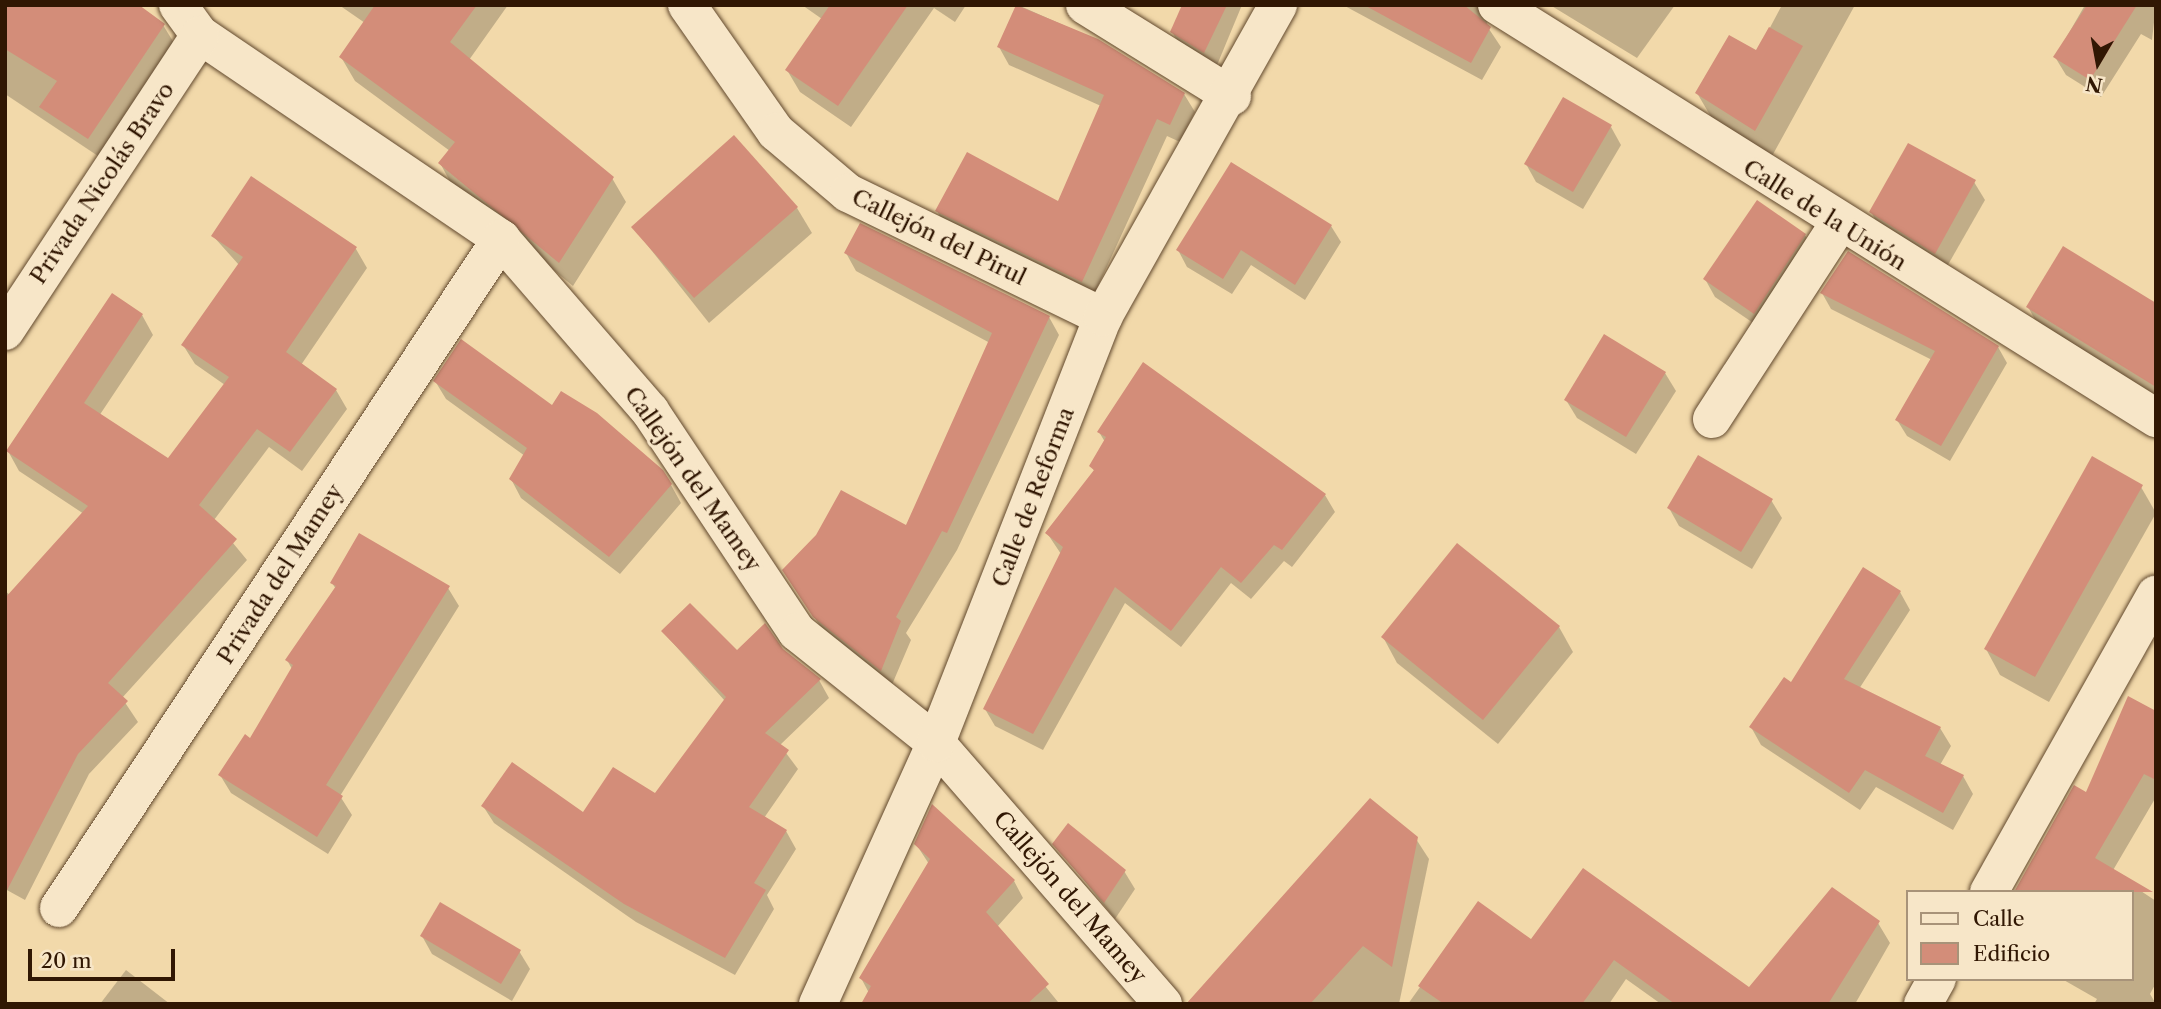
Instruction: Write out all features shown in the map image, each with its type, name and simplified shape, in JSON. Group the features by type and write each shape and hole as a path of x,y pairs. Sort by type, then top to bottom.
{"street":[{"name":"Callejón del Mamey","path":"178,5 201,35 501,239 650,411 797,632 936,743 1163,1004"},
{"name":"Callejón del Pirul","path":"687,5 776,132 848,193 1103,317"},
{"path":"1085,5 1232,96"},
{"name":"Calle de Reforma","path":"818,1004 936,743 1103,317 1232,96 1278,5"},
{"name":"Calle de la Unión","path":"1497,5 1838,225 2156,418"},
{"name":"Privada Nicolás Bravo","path":"5,331 201,35"},
{"path":"1712,419 1838,225"},
{"name":"Privada del Mamey","path":"59,908 501,239"},
{"path":"1990,890 2156,595"},
{"path":"1923,1004 1936,981"}],"building":[{"path":"5,5 139,5 165,24 88,139 39,107 57,81 5,49"},
{"path":"375,5 477,5 450,42 614,177 559,263 438,163 455,142 339,57"},
{"path":"830,5 908,5 838,106 785,70"},
{"path":"1016,5 1098,39 1185,93 1170,125 1157,119 1082,282 935,211 967,152 1058,201 1104,95 997,47"},
{"path":"1182,5 1227,5 1204,53 1170,32"},
{"path":"1364,5 1464,5 1491,27 1471,63"},
{"path":"2087,5 2137,5 2090,80 2053,57"},
{"path":"1769,27 1803,46 1755,131 1695,93 1729,35 1756,50"},
{"path":"1563,97 1612,125 1573,192 1524,164"},
{"path":"734,135 798,207 694,298 631,227"},
{"path":"1908,143 1976,180 1935,254 1869,212"},
{"path":"1231,162 1332,225 1295,285 1241,250 1223,279 1176,250"},
{"path":"251,176 357,247 286,352 337,389 290,452 257,429 199,505 237,539 108,683 128,701 78,754 5,894 5,598 88,506 6,451 112,293 143,314 84,403 168,458 229,377 181,345 243,257 211,236"},
{"path":"1757,200 1806,234 1754,314 1703,279"},
{"path":"860,223 1050,316 947,533 942,531 896,617 901,621 881,671 813,617 782,570 816,535 841,490 906,525 992,333 844,253"},
{"path":"2063,246 2156,303 2156,387 2026,307"},
{"path":"1848,251 1999,346 1941,446 1895,420 1935,351 1820,293"},
{"path":"1604,334 1666,372 1626,437 1564,400"},
{"path":"461,339 552,405 561,391 597,413 663,470 672,484 609,557 509,479 527,448 433,381"},
{"path":"1143,362 1326,494 1282,550 1274,545 1241,583 1221,567 1171,631 1115,587 1033,734 983,709 1063,547 1045,533 1094,470 1089,466 1106,437 1097,432"},
{"path":"1698,455 1773,499 1741,552 1667,508"},
{"path":"2092,456 2143,485 2035,677 1984,649"},
{"path":"359,533 450,586 326,785 343,796 317,837 218,775 245,734 250,738 293,665 285,660 336,586 330,583"},
{"path":"1457,543 1560,626 1483,720 1381,637"},
{"path":"1863,567 1901,591 1844,679 1941,727 1925,756 1964,775 1943,813 1865,770 1849,793 1749,727 1784,677 1791,682"},
{"path":"690,603 737,650 765,623 783,649 821,679 765,733 789,750 749,807 787,830 754,883 766,890 725,958 624,904 481,806 512,762 583,812 613,767 655,793 726,697 661,631"},
{"path":"2128,696 2156,711 2156,780 2144,774 2095,858 2153,892 2015,890 2074,785 2086,792"},
{"path":"1370,798 1418,837 1392,967 1363,946 1310,1004 1186,1004"},
{"path":"932,804 1015,880 986,912 1049,984 1027,1004 861,1004 871,986 859,978 930,859 914,844"},
{"path":"1068,823 1126,870 1104,903 1052,844"},
{"path":"1583,868 1749,987 1832,887 1880,921 1828,1004 1675,1004 1614,960 1582,1004 1444,1004 1418,986 1478,901 1531,939"},
{"path":"440,902 521,950 501,984 420,936"}]}
